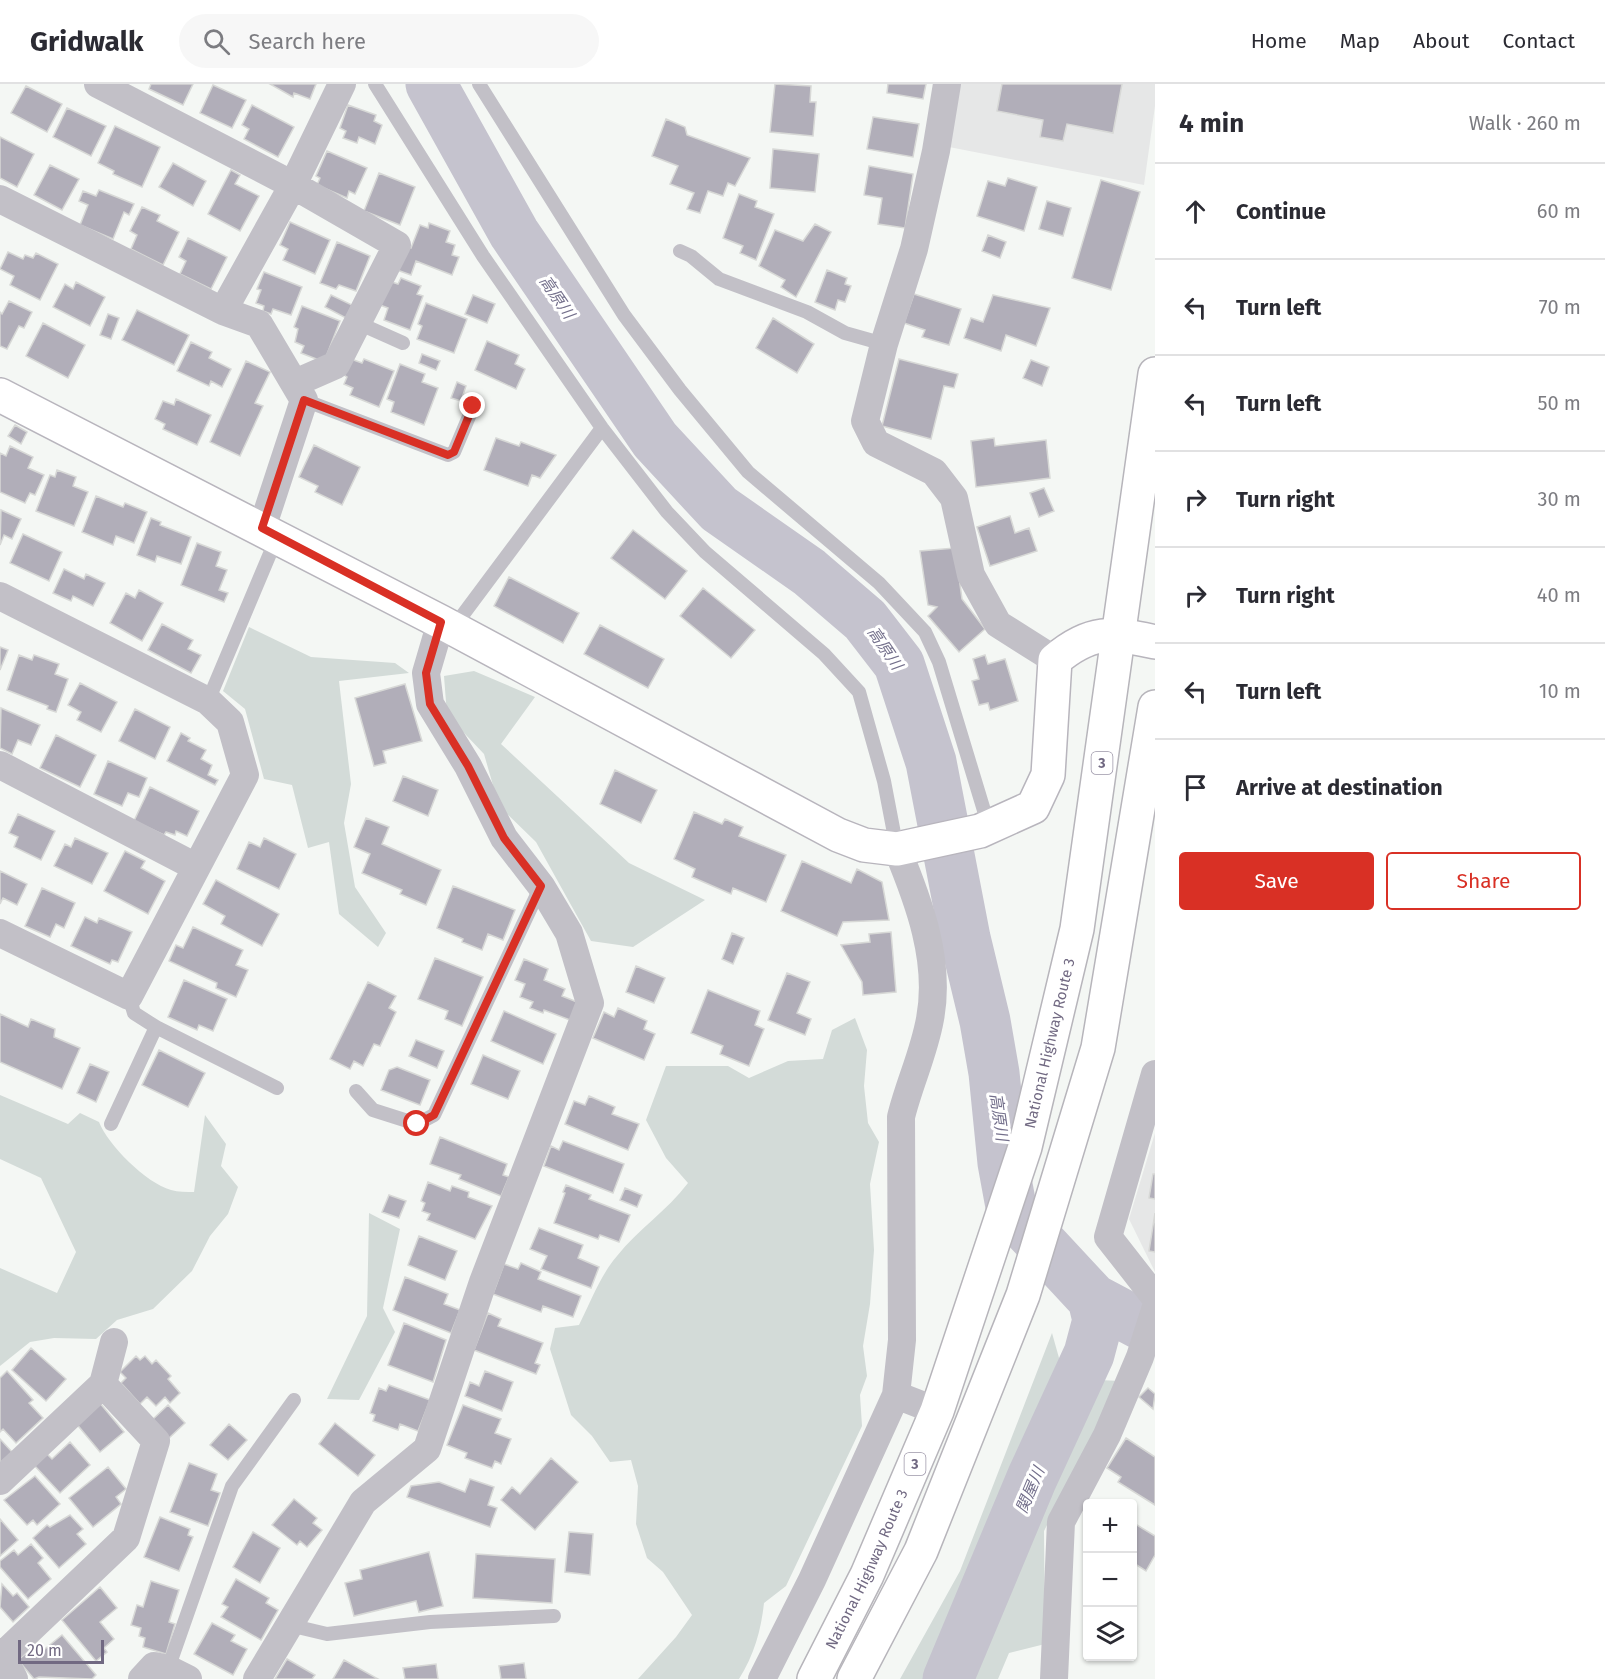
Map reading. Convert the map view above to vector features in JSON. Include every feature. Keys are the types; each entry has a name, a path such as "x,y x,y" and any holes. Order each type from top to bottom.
{"main road":[{"name":"National Highway Route 3","path":"814,1679 867,1575 937,1411 1024,1147 1077,929 1121,634 1155,374"},
{"path":"0,395 447,625 838,835 864,846 905,848 984,829 1033,807 1048,775 1055,660 1075,642 1121,634 1155,642"},
{"path":"854,1679 921,1551 1023,1295 1098,1048 1155,706"}],"street":[{"path":"98,84 293,185 397,245 336,365 299,392"},
{"path":"224,311 293,185 342,84"},
{"path":"947,84 936,151 914,249 884,344 865,421 876,443 934,472 954,498 971,575 998,624 1055,660"},
{"path":"0,199 224,311 259,324 299,392 270,533"},
{"path":"0,596 208,701 230,722 245,775 129,996 0,933"},
{"path":"257,1679 363,1503 427,1449 483,1282 590,1003 569,933 541,886 504,838 468,766 430,704 426,673 447,625"},
{"path":"0,765 196,867"},
{"path":"762,1679 813,1580 896,1395 902,1340 901,1117 909,1083 930,1019 932,988 921,907 905,848"},
{"path":"1155,1074 1108,1237 1155,1297"},
{"path":"1054,1679 1061,1522 1148,1360 1155,1310"},
{"path":"0,1481 103,1384 114,1342"},
{"path":"6,1662 126,1538 156,1441 103,1384"},
{"path":"896,1395 937,1411"}],"lane":[{"path":"375,84 483,256 602,428 667,512 705,552 824,654 859,692 905,848"},
{"path":"479,84 624,315 680,390 748,472 879,583 924,632 939,662 984,829"},
{"path":"680,251 692,256 718,279 807,312 845,333 884,344"},
{"path":"358,322 403,343"},
{"path":"299,392 448,455 454,452 473,406"},
{"path":"447,625 602,428"},
{"path":"208,701 270,533"},
{"path":"356,1091 373,1110 417,1124 434,1115 541,886"},
{"path":"129,996 134,1013 156,1027 277,1088"},
{"path":"111,1124 156,1027"},
{"path":"166,1676 232,1486 294,1400"},
{"path":"289,1625 327,1634 430,1622 554,1616"}],"shaded area":[{"path":"960,84 1155,84 1155,106 1144,185 949,147"},
{"path":"249,627 311,657 395,663 409,673 339,681 351,784 344,823 355,887 386,933 378,947 339,914 329,842 308,848 292,785 264,779 245,709 223,691"},
{"path":"474,671 535,697 501,744 629,863 705,900 633,947 591,941 536,842 499,806 484,754 447,715 444,676"},
{"path":"855,1018 867,1050 864,1086 868,1123 879,1142 870,1184 874,1250 870,1304 863,1346 867,1376 860,1395 862,1426 786,1586 764,1603 756,1642 739,1679 638,1679 676,1637 692,1615 663,1572 647,1558 636,1524 638,1486 631,1460 610,1462 592,1436 571,1415 550,1349 555,1328 579,1325 611,1264 625,1246 688,1183 666,1158 646,1120 666,1066 728,1066 749,1078 788,1061 823,1059 832,1030"},
{"path":"0,1095 68,1124 80,1113 99,1122 119,1152 129,1162 150,1180 180,1192 194,1192 205,1115 226,1144 221,1166 238,1187 228,1214 210,1236 192,1271 153,1309 117,1320 96,1339 54,1338 30,1342 0,1366 0,1268 57,1293 76,1252 41,1178 0,1159"},
{"path":"1155,1133 1155,1272 1129,1219"},
{"path":"369,1213 400,1229 383,1308 395,1332 359,1400 327,1399 367,1316"},
{"path":"1052,1333 1061,1365 933,1679 900,1679 960,1571"},
{"path":"1099,1380 1120,1381 1044,1531 1045,1644 1009,1653 998,1679 975,1679 1045,1500"}],"building":[{"path":"151,84 193,84 183,105 149,89"},
{"path":"270,84 316,84 310,99 294,93 293,97"},
{"path":"775,84 811,86 810,102 816,102 813,136 770,132"},
{"path":"888,84 926,84 923,99 887,93"},
{"path":"1002,84 1122,84 1113,133 1067,124 1063,141 1040,137 1043,120 997,111"},
{"path":"213,85 246,100 232,128 200,113"},
{"path":"26,86 62,104 47,132 11,113"},
{"path":"252,105 294,127 278,157 244,139 249,129 242,125"},
{"path":"348,105 376,115 374,121 382,125 375,144 359,137 357,143 343,138 346,131 340,128"},
{"path":"67,108 106,126 91,156 53,137"},
{"path":"873,117 919,124 913,157 867,149"},
{"path":"666,119 685,127 687,135 750,158 735,186 728,183 723,196 708,191 700,213 687,209 694,193 670,184 678,166 652,156"},
{"path":"115,126 160,147 142,187 113,174 114,171 98,163"},
{"path":"0,137 34,154 17,187 0,178"},
{"path":"773,149 819,154 815,192 770,188"},
{"path":"327,151 367,168 355,194 349,191 347,198 317,185 320,178 316,176"},
{"path":"173,163 206,181 193,206 159,187"},
{"path":"50,165 79,179 62,210 34,195"},
{"path":"869,166 913,174 905,228 878,224 882,198 864,195"},
{"path":"231,170 240,175 235,184 259,196 240,231 208,214"},
{"path":"379,173 415,187 400,225 364,211"},
{"path":"1008,178 1037,187 1024,231 977,216 988,181 1005,186"},
{"path":"1101,180 1140,192 1111,290 1072,278"},
{"path":"99,190 134,204 129,215 124,212 113,239 80,225 88,205 79,201 83,191 96,196"},
{"path":"739,194 757,201 755,207 774,214 756,260 740,253 743,246 723,238"},
{"path":"1047,201 1071,208 1063,236 1039,229"},
{"path":"142,207 160,215 157,221 179,232 163,265 131,249 137,235 130,231"},
{"path":"290,222 330,240 315,274 283,260 288,249 280,245"},
{"path":"429,223 450,231 446,242 455,245 452,255 459,257 452,275 416,261 411,275 397,270 406,246 411,248 420,225 428,228"},
{"path":"815,224 831,232 796,297 781,287 785,280 759,266 775,230 803,241"},
{"path":"988,235 1006,242 1000,258 982,251"},
{"path":"188,238 227,257 211,289 180,274 186,261 179,257"},
{"path":"337,242 370,256 356,291 339,285 336,289 320,283"},
{"path":"8,252 23,259 25,255 33,258 36,253 58,264 40,300 10,285 14,276 0,269"},
{"path":"827,270 847,278 845,284 851,286 845,302 838,300 835,310 815,302"},
{"path":"264,272 302,287 291,315 273,309 271,314 263,311 264,306 256,303 261,290 257,289"},
{"path":"401,278 421,286 417,294 423,296 410,330 384,320 388,308 380,305 389,281 398,284"},
{"path":"76,282 105,297 90,326 53,307 65,284 73,289"},
{"path":"914,294 961,309 949,345 922,337 925,330 904,323"},
{"path":"331,295 352,305 346,318 325,307"},
{"path":"473,295 495,304 487,323 465,314"},
{"path":"993,295 1050,308 1036,346 1006,335 1001,351 964,338 971,318 983,322"},
{"path":"9,301 32,312 24,328 19,326 7,349 0,346 0,312 2,314"},
{"path":"426,303 467,319 454,353 417,339 422,326 418,324"},
{"path":"302,306 340,321 324,362 301,353 304,346 295,342 298,329 294,327"},
{"path":"137,310 189,335 174,365 122,340"},
{"path":"108,314 119,318 111,339 100,335"},
{"path":"773,318 814,344 797,373 756,348"},
{"path":"43,323 85,345 68,378 26,356"},
{"path":"487,341 519,355 515,364 525,369 516,389 475,370"},
{"path":"191,342 212,352 209,358 231,369 222,387 211,381 209,386 177,371"},
{"path":"422,354 440,361 436,370 419,363"},
{"path":"351,359 362,363 364,359 394,371 379,407 350,395 353,388 344,384 347,377 344,375"},
{"path":"899,359 958,374 954,388 944,386 931,439 882,426"},
{"path":"1031,360 1049,367 1042,386 1023,378"},
{"path":"246,361 270,372 255,403 263,406 240,456 210,442"},
{"path":"400,364 425,374 422,382 438,388 424,425 391,412 394,402 387,399"},
{"path":"457,382 466,386 461,401 451,398"},
{"path":"176,399 211,415 197,445 163,429 165,424 155,419 163,401 174,405"},
{"path":"15,425 27,432 21,444 8,436"},
{"path":"496,438 519,446 521,442 556,455 540,478 532,475 528,486 484,470"},
{"path":"994,438 995,446 1046,440 1050,478 976,487 971,441"},
{"path":"314,445 360,467 342,505 315,492 318,486 299,477"},
{"path":"10,446 33,457 28,468 44,475 35,495 30,493 25,503 0,492 0,453 6,456"},
{"path":"57,470 76,477 73,486 88,492 74,526 36,511 50,475 55,477"},
{"path":"1044,488 1054,511 1039,517 1030,493"},
{"path":"96,496 123,507 125,503 147,512 134,543 116,536 113,545 82,532"},
{"path":"1,510 21,519 12,539 4,535 0,545"},
{"path":"1010,516 1015,533 1029,528 1037,551 990,566 977,527"},
{"path":"151,518 161,522 160,525 191,537 181,564 157,556 155,562 137,555"},
{"path":"633,530 687,571 665,599 611,558"},
{"path":"23,534 62,552 49,581 10,563"},
{"path":"197,543 221,552 216,566 227,570 219,590 228,593 224,602 181,585"},
{"path":"955,548 962,599 985,629 959,652 928,616 937,607 928,605 920,551"},
{"path":"64,569 84,579 86,574 105,583 93,606 73,596 71,601 53,593"},
{"path":"509,577 579,613 563,643 494,606"},
{"path":"703,588 755,630 731,658 680,616"},
{"path":"139,590 163,603 142,641 110,623 126,593 135,598"},
{"path":"162,624 193,640 188,649 201,655 191,673 148,650"},
{"path":"600,625 664,659 648,688 584,654"},
{"path":"0,647 8,650 0,670"},
{"path":"19,655 32,660 34,655 59,664 55,674 68,679 56,712 47,709 48,706 7,690"},
{"path":"985,655 988,664 1005,659 1018,701 990,710 988,703 979,705 972,681 979,679 973,659"},
{"path":"80,683 117,702 101,732 77,720 81,712 68,705"},
{"path":"405,684 422,741 383,751 386,763 374,766 355,698"},
{"path":"1,708 40,725 31,745 18,740 12,754 0,748"},
{"path":"135,709 170,727 155,759 119,741"},
{"path":"181,733 190,738 188,741 206,750 201,759 212,765 208,775 218,780 215,785 167,761"},
{"path":"56,735 96,755 80,787 40,768"},
{"path":"108,761 147,778 139,797 128,793 122,806 94,794"},
{"path":"615,770 657,790 641,823 600,804"},
{"path":"403,776 438,790 428,816 393,801"},
{"path":"150,787 199,811 187,836 176,831 175,835 166,832 164,835 134,821"},
{"path":"694,812 722,824 725,819 743,827 739,836 786,855 766,902 733,888 731,894 692,877 695,869 674,859"},
{"path":"18,814 55,831 41,860 14,847 18,837 9,833"},
{"path":"366,818 389,827 382,844 441,870 426,905 400,894 402,890 362,873 370,854 354,847"},
{"path":"75,838 108,853 92,884 54,866 65,844 71,847"},
{"path":"264,838 296,854 279,889 237,869 249,842 260,847"},
{"path":"125,851 145,861 141,868 165,881 148,914 104,891"},
{"path":"802,861 851,883 857,869 882,882 889,920 843,922 837,936 781,911"},
{"path":"0,871 27,884 17,905 3,898 0,904"},
{"path":"216,880 279,914 262,946 221,924 225,916 203,904"},
{"path":"453,886 515,910 503,940 488,934 482,950 437,928"},
{"path":"42,888 75,903 64,928 56,924 50,937 25,926"},
{"path":"85,917 97,923 99,918 132,932 118,962 112,960 110,964 71,946"},
{"path":"193,927 243,950 236,965 248,970 236,997 216,988 217,983 169,961 176,945 183,948"},
{"path":"891,932 896,992 863,995 862,982 841,945 870,942 869,934"},
{"path":"732,933 744,938 733,964 722,959"},
{"path":"435,958 483,977 462,1026 445,1019 448,1011 418,999"},
{"path":"524,959 548,969 544,980 565,989 562,996 577,1002 570,1020 544,1010 543,1013 530,1008 533,1002 520,997 525,984 515,980"},
{"path":"636,966 665,978 654,1003 626,992"},
{"path":"787,973 810,982 797,1013 811,1019 805,1035 768,1020"},
{"path":"184,980 227,999 213,1031 199,1025 197,1030 168,1017"},
{"path":"368,982 396,996 389,1008 396,1012 380,1046 374,1044 363,1066 354,1061 350,1069 330,1059"},
{"path":"708,990 760,1011 755,1025 764,1029 749,1066 720,1054 723,1046 691,1033"},
{"path":"618,1008 647,1021 644,1029 655,1034 644,1060 593,1038 604,1012 614,1017"},
{"path":"504,1011 556,1034 543,1064 491,1041"},
{"path":"0,1014 28,1027 31,1019 55,1029 54,1037 80,1048 62,1089 0,1062"},
{"path":"416,1040 444,1051 437,1068 409,1056"},
{"path":"159,1050 205,1073 188,1107 142,1085"},
{"path":"483,1055 520,1071 508,1099 471,1084"},
{"path":"90,1064 109,1072 96,1102 77,1093"},
{"path":"397,1067 430,1080 420,1105 381,1090 389,1070"},
{"path":"589,1096 615,1107 612,1114 639,1124 628,1150 565,1124 574,1101 585,1105"},
{"path":"440,1137 507,1164 503,1175 509,1177 501,1196 459,1179 461,1175 430,1164"},
{"path":"563,1141 624,1164 613,1193 544,1166 551,1146 559,1150"},
{"path":"1153,1174 1155,1174 1155,1199 1149,1198"},
{"path":"428,1182 450,1191 452,1186 469,1192 468,1197 492,1206 475,1239 427,1220 430,1214 422,1211 425,1203 421,1201"},
{"path":"566,1185 591,1195 589,1199 630,1215 619,1242 600,1235 598,1239 554,1223"},
{"path":"625,1188 642,1195 637,1207 620,1200"},
{"path":"389,1195 406,1201 399,1218 382,1212"},
{"path":"1155,1213 1155,1252 1149,1251"},
{"path":"539,1228 583,1245 578,1258 599,1267 591,1288 541,1269 547,1256 530,1249"},
{"path":"419,1236 457,1251 445,1280 408,1265"},
{"path":"521,1263 541,1272 538,1279 581,1296 573,1317 543,1306 541,1312 493,1294 504,1264 518,1269"},
{"path":"405,1277 448,1294 444,1304 460,1310 451,1333 393,1310"},
{"path":"488,1313 501,1319 498,1326 543,1343 535,1363 540,1365 536,1374 474,1350"},
{"path":"404,1323 446,1340 433,1382 388,1365"},
{"path":"31,1348 66,1379 46,1401 12,1370"},
{"path":"136,1356 140,1360 145,1356 152,1364 156,1360 171,1376 168,1379 180,1393 170,1403 165,1397 156,1406 147,1397 140,1404 121,1383 126,1378 120,1372"},
{"path":"7,1371 33,1400 29,1403 43,1418 16,1443 3,1429 0,1432 0,1378"},
{"path":"485,1371 513,1382 502,1411 465,1396 470,1382 479,1386"},
{"path":"389,1385 430,1400 418,1431 400,1424 398,1430 373,1421 375,1415 370,1413 379,1388 386,1391"},
{"path":"1148,1388 1155,1394 1153,1409 1139,1397"},
{"path":"99,1402 124,1432 100,1452 75,1422"},
{"path":"168,1405 185,1423 168,1439 151,1421"},
{"path":"463,1405 501,1419 495,1433 511,1439 501,1464 495,1461 492,1468 465,1458 467,1453 447,1445"},
{"path":"335,1423 375,1455 358,1476 319,1444"},
{"path":"229,1424 247,1440 228,1460 210,1445"},
{"path":"1126,1438 1155,1457 1155,1505 1118,1482 1121,1477 1107,1468"},
{"path":"0,1439 12,1452 0,1463"},
{"path":"70,1442 90,1465 60,1493 34,1465 47,1454 52,1459"},
{"path":"551,1458 578,1482 535,1530 501,1500 512,1487 520,1494"},
{"path":"189,1463 217,1474 211,1490 220,1493 208,1526 170,1512"},
{"path":"108,1467 126,1489 116,1497 121,1504 93,1527 69,1498"},
{"path":"35,1476 60,1504 37,1525 33,1520 27,1525 4,1500"},
{"path":"470,1479 494,1487 488,1505 497,1508 490,1527 407,1497 411,1486 439,1482 465,1492"},
{"path":"294,1499 317,1518 313,1523 322,1530 307,1547 300,1541 297,1545 272,1525"},
{"path":"70,1515 83,1529 77,1534 86,1544 59,1568 33,1538 47,1525 50,1527"},
{"path":"160,1517 190,1529 188,1535 193,1537 179,1571 144,1557"},
{"path":"0,1519 18,1540 0,1556"},
{"path":"1137,1525 1155,1536 1155,1555 1146,1571 1137,1565"},
{"path":"253,1532 280,1548 260,1583 233,1567"},
{"path":"569,1532 593,1534 590,1575 565,1572"},
{"path":"31,1544 43,1558 38,1563 51,1579 28,1599 0,1567 0,1561 14,1550 18,1555"},
{"path":"429,1552 443,1606 419,1612 416,1601 354,1616 345,1583 362,1579 360,1570"},
{"path":"476,1554 555,1559 552,1603 473,1598"},
{"path":"236,1579 269,1598 266,1603 278,1610 261,1640 221,1617 228,1607 222,1604"},
{"path":"151,1581 179,1590 169,1622 175,1624 166,1654 143,1647 145,1638 139,1636 141,1628 131,1625 137,1605 143,1607"},
{"path":"2,1584 13,1596 17,1593 29,1607 13,1622 0,1607"},
{"path":"100,1587 117,1608 100,1622 114,1639 104,1648 107,1652 96,1661 62,1620"},
{"path":"212,1623 235,1635 231,1641 247,1649 233,1675 194,1654"},
{"path":"62,1635 96,1675 92,1679 39,1677 34,1679 18,1660 29,1651 35,1657"},
{"path":"287,1659 315,1675 312,1679 275,1679"},
{"path":"344,1660 378,1679 333,1679"},
{"path":"524,1663 526,1679 501,1679 499,1666"},
{"path":"436,1664 438,1679 405,1679 403,1668"}],"waterway":[{"name":"高原川","path":"431,84 514,233 655,440 719,509 809,572 865,620 899,664 931,762 965,938 985,1021 994,1073 1003,1163 1012,1212 1093,1299 1155,1330"},
{"name":"関屋川","path":"948,1679 1032,1478 1089,1354 1098,1320 1093,1299"}],"route":[{"path":"417,1124 434,1115 541,886 504,838 468,766 446,734 430,704 426,673 441,622 262,528 304,400 448,455 454,452 473,406"}]}
